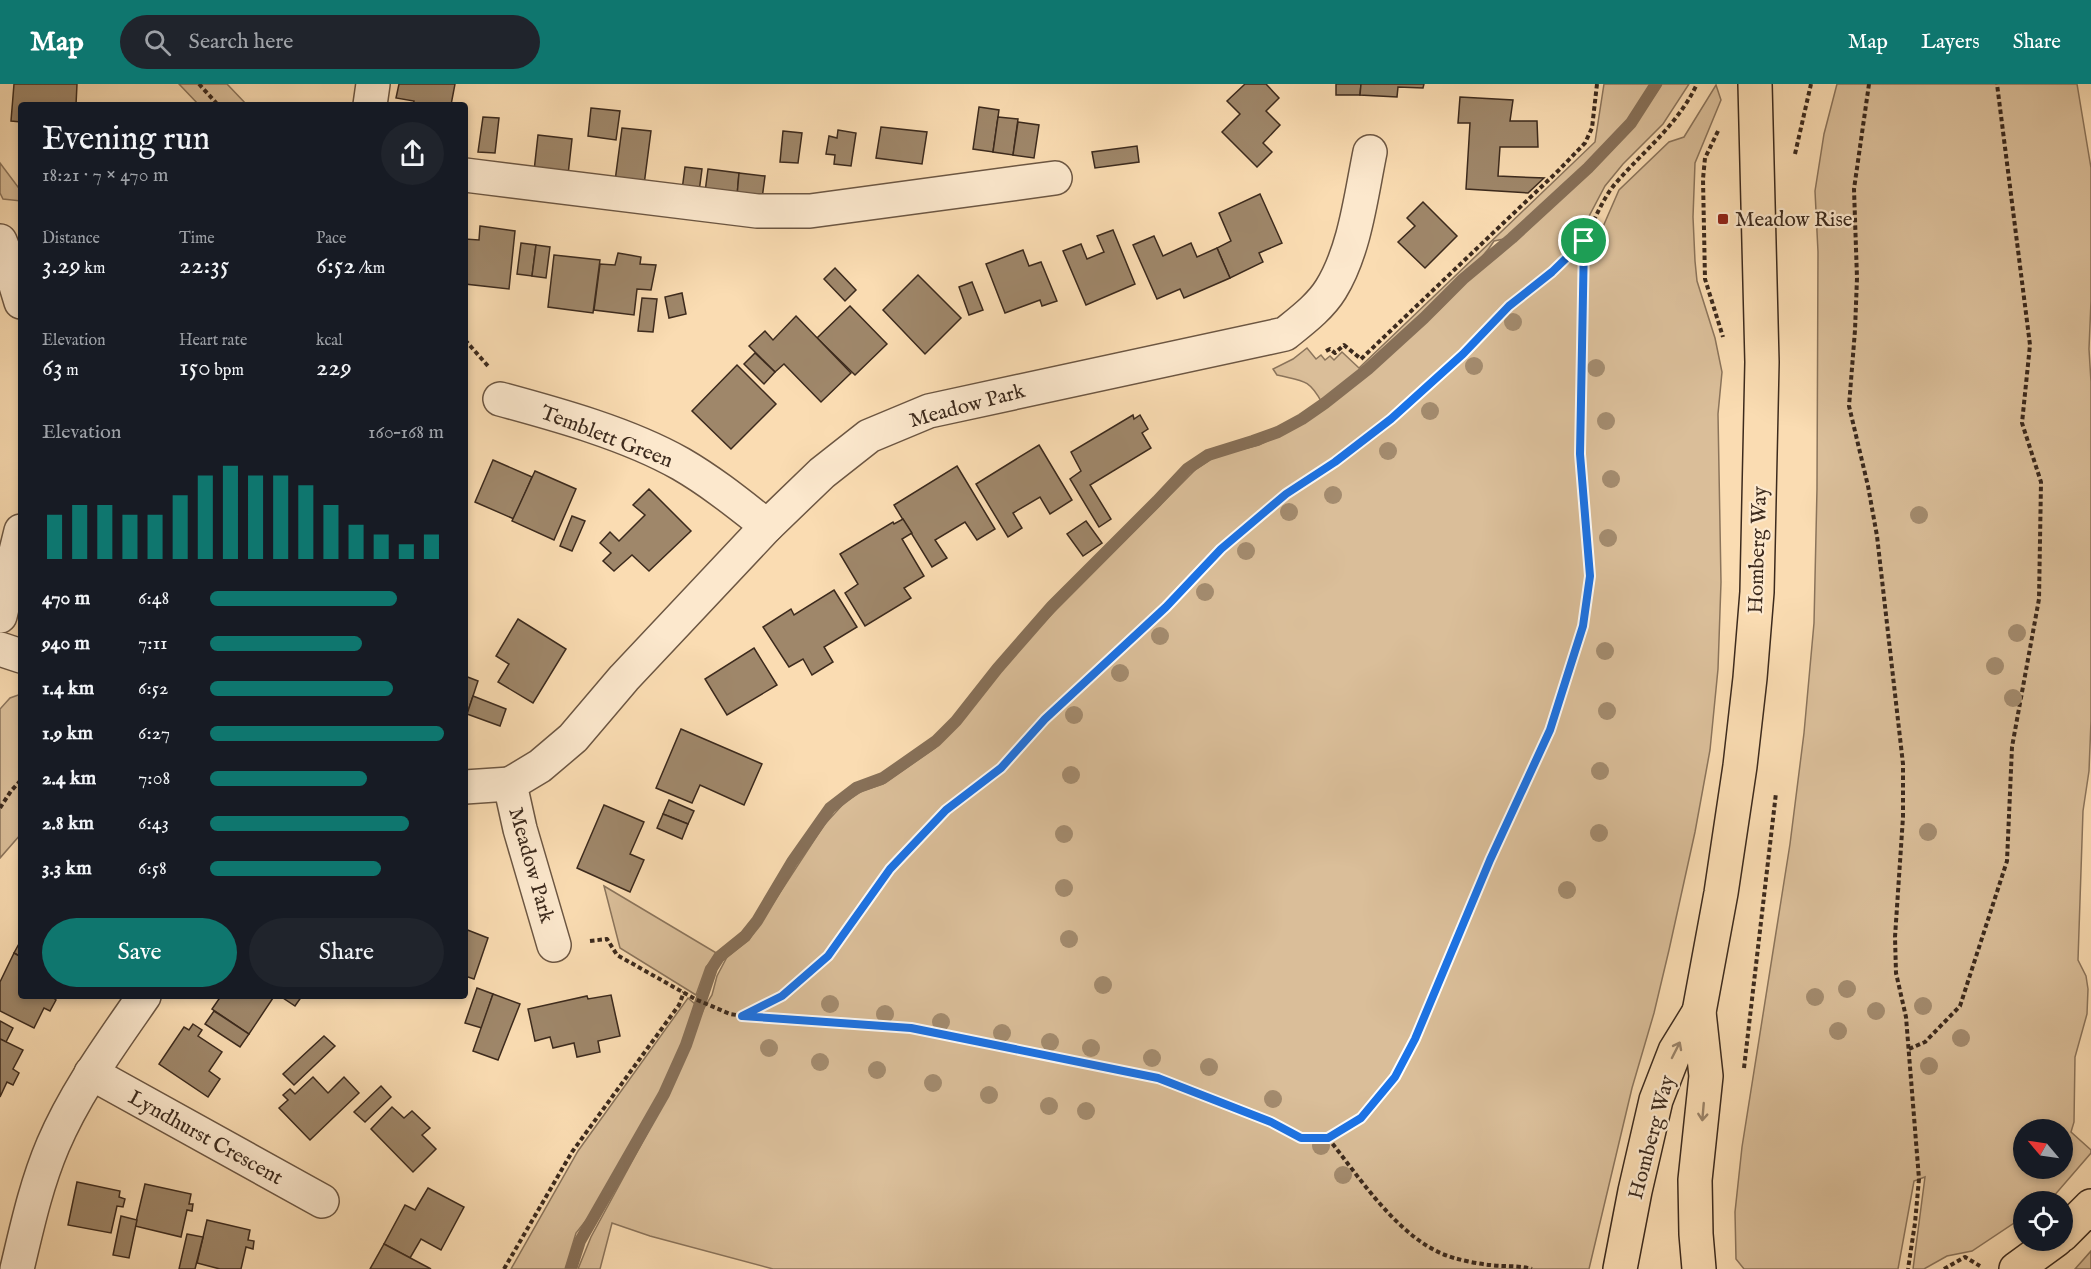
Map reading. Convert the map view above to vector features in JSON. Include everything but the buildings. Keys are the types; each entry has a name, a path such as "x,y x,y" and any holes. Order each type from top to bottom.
{"main road":[{"name":"Homberg Way","path":"1699,1269 1695,1180 1706,1076 1699,1012 1721,893 1740,766 1750,678 1756,592 1762,362 1755,84"},
{"name":"Homberg Way","path":"1620,1269 1656,1100 1675,1051 1699,1012"},
{"path":"2073,1224 2091,1206"},
{"path":"2016,1269 2041,1251"}],"street":[{"path":"370,102 373,84"},
{"name":"Meadow Park","path":"468,787 510,784 540,766 573,738 624,678 767,526 822,473 869,436 928,411 1285,334 1311,312 1331,289 1343,262 1357,219 1370,152"},
{"path":"468,175 757,211 810,210 1056,178"},
{"path":"0,241 18,292"},
{"name":"Temblett Green","path":"500,399 549,412 622,437 680,463 717,486 767,526"},
{"path":"0,616 18,543"},
{"path":"0,649 18,655"},
{"name":"Meadow Park","path":"510,784 520,829 554,945"},
{"path":"17,1269 31,1210 53,1145 91,1073 142,999"},
{"name":"Lyndhurst Crescent","path":"91,1073 322,1201"}],"path":[{"path":"199,84 215,102"},
{"path":"1285,334 1317,346 1324,352 1330,349 1335,353 1344,345 1361,359 1585,143 1592,128 1598,84"},
{"path":"742,1016 782,996 828,956 890,869 946,810 1001,768 1045,719 1166,607 1221,549 1286,494 1335,462 1391,419 1463,354 1509,306 1552,272 1584,241 1614,185 1669,128 1691,97 1697,84"},
{"path":"1808,97 1811,84"},
{"path":"1869,84 1854,189 1856,319 1849,406 1868,486 1876,536 1903,764 1903,818 1895,937 1896,973 1906,1017 1919,1179 1908,1269"},
{"path":"1909,1049 1925,1041 1960,1006 2007,861 2012,747 2039,599 2041,482 2022,423 2030,345 1997,84"},
{"path":"1705,158 1703,179 1705,279 1725,345"},
{"path":"554,945 607,939 617,955 695,999 730,1014 911,1028 1158,1078 1271,1122 1301,1138 1328,1138 1361,1118 1395,1077 1415,1039 1490,860 1550,730 1583,626 1590,576 1580,454 1584,241"},
{"path":"0,808 18,783"},
{"path":"504,1269 572,1152 679,1005 684,992"},
{"path":"1328,1138 1400,1226 1425,1246 1453,1258 1491,1266 1518,1265 1532,1269"},
{"path":"1944,1269 1965,1257 1986,1269"}],"shaded area":[{"path":"179,84 227,84 244,102 196,102"},
{"path":"1604,84 1653,84 1626,124 1615,136 1509,238 1494,241 1480,258 1373,360 1322,403 1309,385 1277,375 1273,369 1293,359 1307,348 1316,359 1321,355 1325,360 1330,356 1334,360 1342,352 1359,368 1595,142"},
{"path":"1662,84 1689,84 1663,124 1623,164 1605,186 1587,220 1565,243 1584,241 1595,245 1619,190 1669,142 1684,137 1716,85 1721,100 1695,163 1693,217 1697,281 1715,338 1722,372 1718,414 1721,582 1718,669 1710,750 1695,832 1654,1013 1632,1088 1589,1269 773,1269 650,1236 612,1223 600,1269 578,1269 591,1237 668,1095 727,957 749,940 824,825 845,802 862,791 883,784 935,748 960,722 981,694 1043,623 1196,469 1216,456 1259,445 1290,430 1316,414 1372,369 1597,165 1635,123"},
{"path":"1837,84 2077,84 2091,168 2089,349 2091,382 2091,721 2089,771 2083,811 2078,960 2086,976 2087,1014 2075,1057 2073,1125 2073,1119 2013,1119 2013,1179 2069,1179 2058,1191 2013,1191 2013,1224 1972,1251 1947,1256 1924,1269 1913,1269 1925,1177 1914,1181 1898,1269 1744,1269 1736,1259 1735,1212 1742,1147 1790,844 1804,733 1814,623 1818,252 1815,191 1824,134"},
{"path":"0,163 18,187 18,201 3,199 0,193"},
{"path":"18,695 18,837 0,858 0,709 10,698"},
{"path":"604,886 718,954 706,967 696,995 620,948"},
{"path":"688,998 695,1004 679,1053 663,1088 591,1214 576,1233 565,1269 511,1269 578,1151"},
{"path":"2073,1134 2091,1150 2091,1153 2073,1174"},
{"path":"2091,1251 2091,1269 2075,1269"}],"waterway":[{"path":"571,1269 580,1241 664,1094 686,1045 712,968 719,957 745,936 757,921 792,862 830,808 856,788 883,778 936,741 956,721 997,669 1052,606 1187,469 1208,455 1278,432 1302,419 1368,369 1463,279 1512,238 1588,168 1631,123 1656,84"}],"place":[{"name":"Meadow Rise","path":"1723,219"}],"route":[{"path":"1584,241 1580,454 1590,576 1583,626 1550,730 1490,860 1415,1039 1395,1077 1361,1118 1328,1138 1301,1138 1271,1122 1158,1078 911,1028 742,1016 782,996 828,956 890,869 946,810 1001,768 1045,719 1166,607 1221,549 1286,494 1335,462 1391,419 1463,354 1509,306 1552,272 1584,241"}]}
